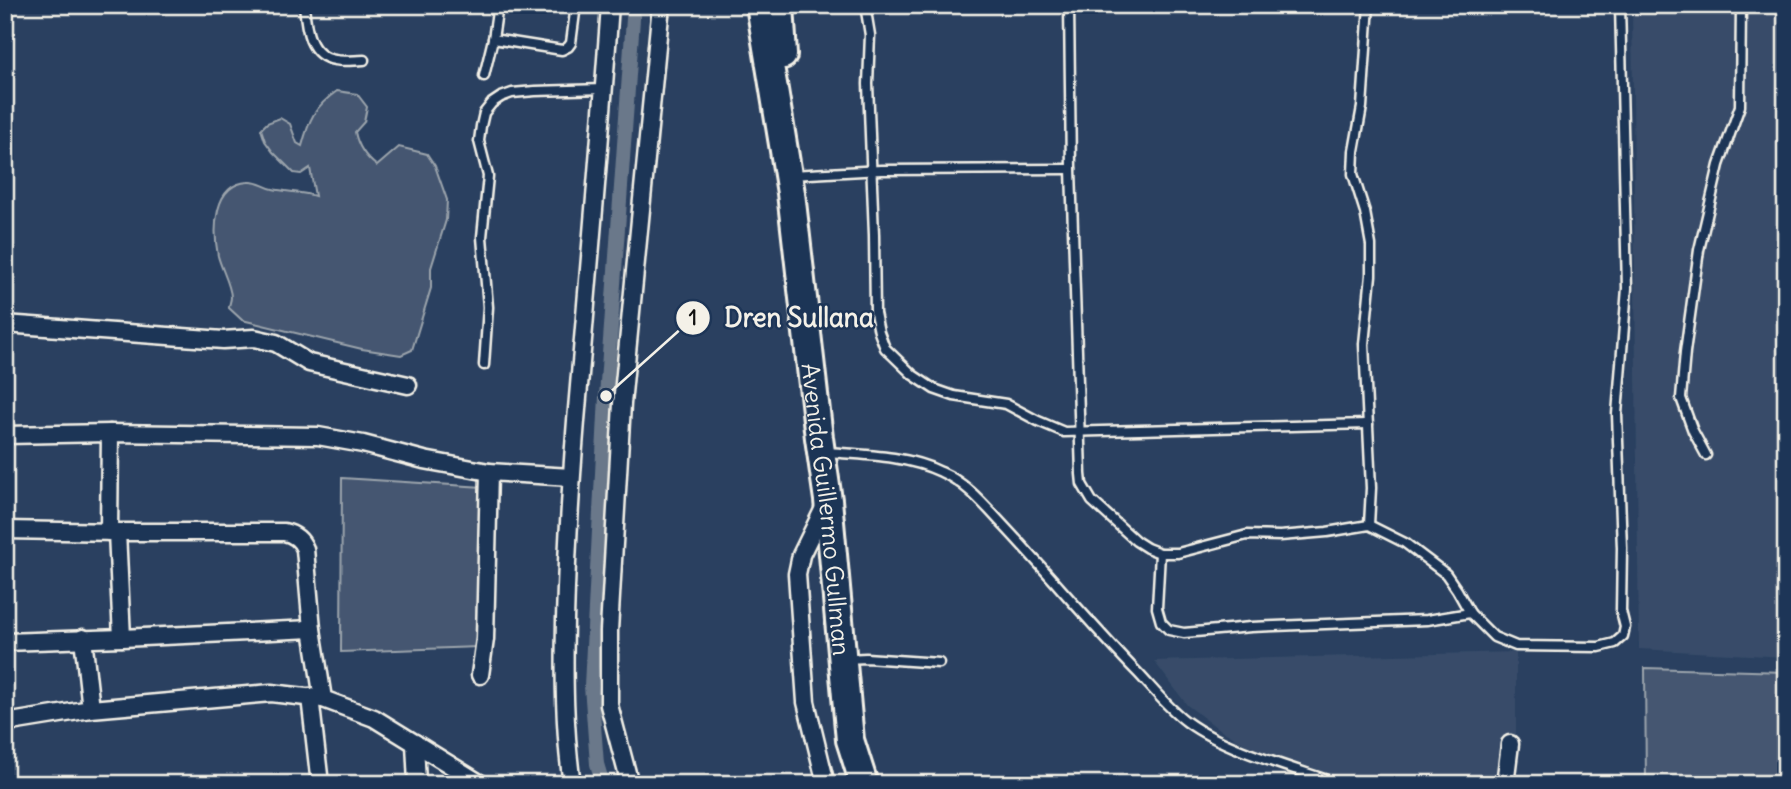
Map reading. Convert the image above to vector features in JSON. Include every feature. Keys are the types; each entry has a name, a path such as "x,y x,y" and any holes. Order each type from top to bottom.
{"main road":[{"name":"Avenida Guillermo Gullman","path":"760,5 791,184"},
{"name":"Avenida Guillermo Gullman","path":"780,5 791,184 828,500 850,740 864,784"}],"street":[{"path":"572,784 564,681 571,477 610,5"},
{"path":"630,784 610,705 609,631 621,404 661,5"},
{"path":"5,324 223,340 254,338 276,343 309,363 408,385"},
{"path":"5,435 110,433 318,436 489,472 571,477"},
{"path":"110,433 113,532 122,638"},
{"path":"480,675 485,639 489,472"},
{"path":"826,784 806,702 797,574 801,555 828,500"},
{"path":"5,530 284,531 300,540 305,549 312,629 320,784"},
{"path":"5,642 312,629"},
{"path":"83,638 91,709"},
{"path":"5,723 91,709 271,693 317,698 374,718 481,784"},
{"path":"415,743 417,784"},
{"path":"1505,784 1510,744"}],"lane":[{"path":"304,5 309,39 315,48 327,58 336,61 364,60"},
{"path":"484,76 498,5"},
{"path":"493,39 562,50 568,47 571,43 575,7 556,5"},
{"path":"865,5 870,35 868,84 875,313 885,348 914,375 933,389 954,396 1006,404 1064,432 1368,424"},
{"path":"1069,5 1071,169 1082,484 1093,501 1128,534 1160,554 1178,553 1247,535 1280,536 1369,525 1405,543 1446,574 1469,613 1494,637 1516,646 1599,647 1615,643 1623,636 1625,627 1620,593 1622,548 1617,414 1627,288 1620,5"},
{"path":"1369,5 1362,107 1353,174 1365,212 1371,245 1371,275 1364,344 1371,488 1369,525"},
{"path":"1706,455 1693,431 1681,398 1699,250 1719,165 1740,106 1741,5"},
{"path":"484,365 488,307 482,237 488,176 479,141 484,113 492,103 512,93 604,89"},
{"path":"791,184 870,170 1071,169"},
{"path":"822,451 915,462 943,472 974,494 1111,646 1169,707 1188,723 1220,741 1339,784"},
{"path":"1160,554 1157,608 1161,622 1169,630 1184,633 1251,627 1427,620 1469,613"},
{"path":"843,659 939,663"}],"shaded area":[{"path":"1632,5 1786,5 1786,657 1639,649"},
{"path":"337,91 357,94 367,107 364,122 355,132 360,147 369,159 377,166 399,147 427,154 435,166 447,200 446,220 431,268 431,288 412,350 401,355 362,349 242,320 229,308 231,293 216,245 216,222 222,199 236,185 248,182 315,196 310,168 301,174 294,173 273,152 261,129 267,123 280,118 290,124 297,143 302,146 314,115"},
{"path":"342,478 483,487 478,647 341,652"},
{"path":"1516,652 1516,732 1511,784 1331,784 1251,748 1216,727 1187,705 1154,661"},
{"path":"1645,668 1786,672 1786,784 1646,784"}],"waterway":[{"path":"603,784 597,764 591,686 606,396 634,5"}],"place":[{"name":"Dren Sullana","path":"606,396"}]}
